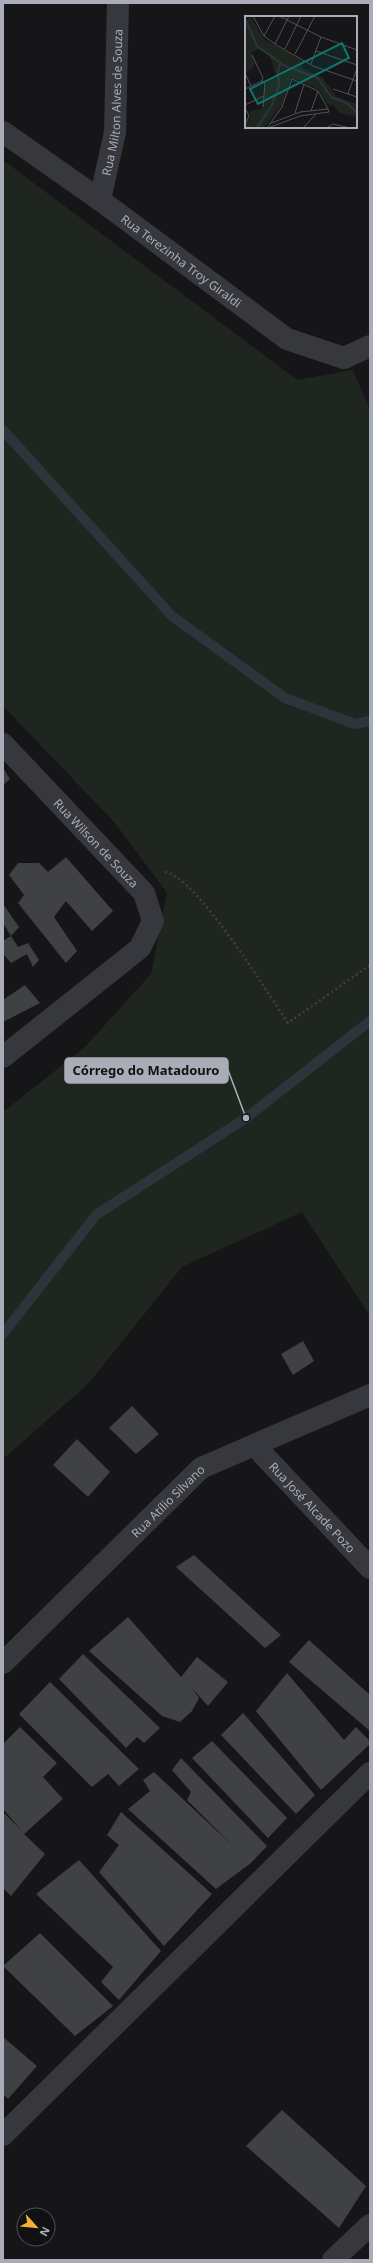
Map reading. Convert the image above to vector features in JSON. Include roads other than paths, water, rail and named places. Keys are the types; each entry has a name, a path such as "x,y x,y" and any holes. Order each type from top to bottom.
{"street":[{"name":"Rua Milton Alves de Souza","path":"100,200 115,132 118,3"},
{"name":"Rua Terezinha Troy Giraldi","path":"3,132 100,200 287,339 344,358 370,346"},
{"name":"Rua Wilson de Souza","path":"3,744 144,893 153,921 140,948 3,1057"},
{"name":"Rua Atílio Silvano","path":"3,1663 201,1468 255,1446 370,1395"},
{"name":"Rua José Alcade Pozo","path":"255,1446 370,1568"},
{"path":"3,2135 370,1773"},
{"path":"333,2260 370,2225"}],"waterway":[{"path":"3,430 172,616 285,698 355,724 370,721"},
{"path":"3,1334 96,1215 246,1118 370,1021"}],"place":[{"name":"Córrego do Matadouro","path":"246,1118"}]}
